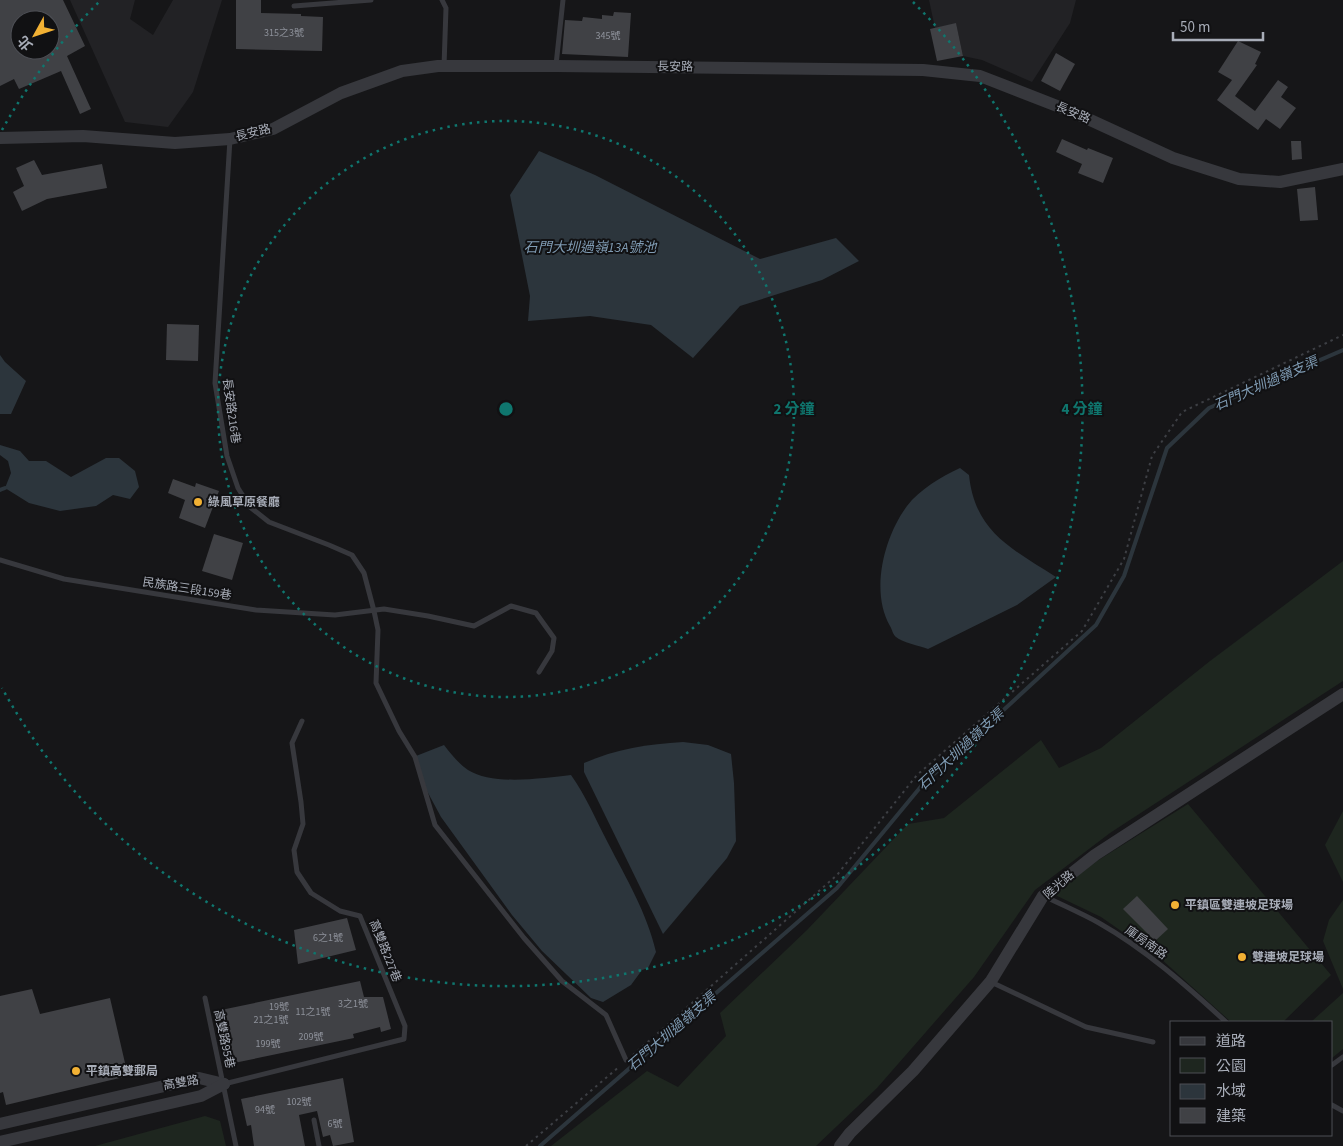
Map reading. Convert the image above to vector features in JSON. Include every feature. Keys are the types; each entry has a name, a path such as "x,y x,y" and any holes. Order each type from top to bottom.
{"street":[{"name":"長安路","path":"0,138 83,136 175,144 230,139 273,129 341,94 402,71 444,66 923,70 980,76 1076,114 1173,158 1239,179 1280,182 1343,169"},
{"name":"陸光路","path":"840,1146 914,1071 991,981 1044,896 1095,855 1343,694"},
{"name":"高雙路","path":"0,1124 199,1078 224,1084"},
{"name":"高雙路","path":"0,1142 201,1096 224,1084"}],"lane":[{"path":"294,6 371,0"},
{"path":"442,0 446,8 444,66"},
{"path":"556,66 563,0"},
{"name":"長安路216巷","path":"230,139 215,383 227,456 238,488 250,507 270,522 352,556 364,573 378,630 376,683 414,757 435,825 524,938 562,981 606,1015 626,1060"},
{"name":"民族路三段159巷","path":"0,560 64,579 256,610 335,615 384,609 474,626 511,606 536,613 554,638 552,651 539,672"},
{"name":"高雙路227巷","path":"224,1084 404,1039 405,1026 360,916 340,911 311,893 297,872 294,850 303,824 292,743 302,722"},
{"name":"庫房南路","path":"1044,896 1100,924 1155,961 1225,1021"},
{"path":"991,981 1086,1027 1153,1042"},
{"name":"高雙路95巷","path":"205,998 236,1146"},
{"path":"1333,1064 1343,1056"},
{"path":"314,1120 319,1146"}],"path":[{"path":"526,1146 837,875 917,775 1082,630 1124,558 1152,456 1182,412 1343,335"}],"shaded area":[{"path":"70,0 135,0 130,19 153,35 173,0 222,0 193,92 168,127 125,122"},
{"path":"929,0 1076,0 1070,23 1032,82 982,60 963,56 956,24 935,28"}],"green space":[{"path":"1343,561 1343,681 1110,833 1035,890 974,977 877,1088 816,1146 551,1146 647,1071 678,1087 726,1036 720,1013 807,930 908,824 944,818 1041,740 1059,768 1101,748 1210,661"},
{"name":"平鎮區雙連坡足球場","path":"1188,804 1331,975 1284,1021 1230,1021 1160,958 1101,917 1053,894 1097,861"},
{"path":"1343,811 1343,882 1325,845"},
{"path":"1343,900 1343,989 1323,941 1329,920"},
{"path":"1343,993 1343,1049 1333,1057 1333,1021 1312,1021"},
{"path":"205,1116 220,1121 226,1146 95,1146"}],"water":[{"name":"石門大圳過嶺13A號池","path":"539,151 595,175 760,259 836,238 859,261 822,280 740,306 693,358 651,325 590,316 528,321 530,296 510,195"},
{"path":"0,355 26,381 11,414 0,414"},
{"path":"0,445 20,451 29,461 46,461 71,477 106,458 119,458 135,471 139,487 130,499 113,495 96,506 60,511 29,503 5,488 11,473 8,461 0,455"},
{"path":"960,468 969,475 979,511 988,525 1011,548 1056,577 1017,605 928,649 902,641 894,635 884,612 881,597 882,564 892,533 907,506 931,484"},
{"path":"683,742 708,745 731,754 736,841 727,858 663,934 584,772 584,763 632,748"},
{"path":"444,745 468,770 478,775 518,780 571,775 586,800 642,910 656,952 648,968 642,970 631,985 603,1002 591,998 542,951 512,915 441,817 427,791 416,756"}],"building":[{"path":"0,0 63,0 85,46 67,56 91,109 80,114 61,71 19,89 14,79 0,86"},
{"path":"236,0 261,0 261,13 301,14 301,16 323,17 322,51 236,49"},
{"path":"614,12 631,13 628,57 562,54 565,20 582,21 583,17 602,19 602,15 613,16"},
{"path":"956,23 963,56 937,61 930,29"},
{"path":"1238,41 1261,52 1255,64 1257,65 1235,96 1255,111 1278,80 1288,87 1281,97 1296,108 1280,129 1266,119 1258,130 1217,100 1232,80 1218,72"},
{"path":"1056,53 1075,64 1060,91 1041,81"},
{"path":"1062,139 1087,150 1088,148 1113,158 1103,183 1078,173 1082,164 1056,152"},
{"path":"1291,141 1301,141 1302,159 1292,160"},
{"path":"34,160 42,175 102,164 107,188 47,199 22,211 13,192 24,186 16,168"},
{"path":"1315,187 1318,220 1300,221 1297,189"},
{"path":"167,324 199,325 198,361 166,360"},
{"path":"173,479 195,487 196,483 219,491 205,528 179,518 185,500 168,493"},
{"path":"214,534 243,543 232,580 202,571"},
{"path":"1137,896 1168,929 1155,941 1123,909"},
{"path":"347,918 356,950 298,964 294,930"},
{"path":"360,981 364,997 383,997 391,1029 381,1032 380,1027 353,1034 354,1038 234,1063 221,1010"},
{"path":"32,989 40,1014 110,998 128,1076 6,1105 3,1092 0,1093 0,996"},
{"path":"343,1078 354,1142 333,1146 330,1135 323,1137 317,1111 299,1115 305,1146 254,1146 251,1125 247,1126 241,1099"}],"waterway":[{"name":"石門大圳過嶺支渠","path":"540,1146 837,888 923,784 1096,625 1124,576 1167,448 1209,408 1343,350"},
{"path":"0,490 5,488"}],"place":[{"name":"綠風草原餐廳","path":"198,502"},
{"name":"平鎮區雙連坡足球場","path":"1175,905"},
{"name":"雙連坡足球場","path":"1242,957"},
{"name":"平鎮高雙郵局","path":"76,1071"}]}
